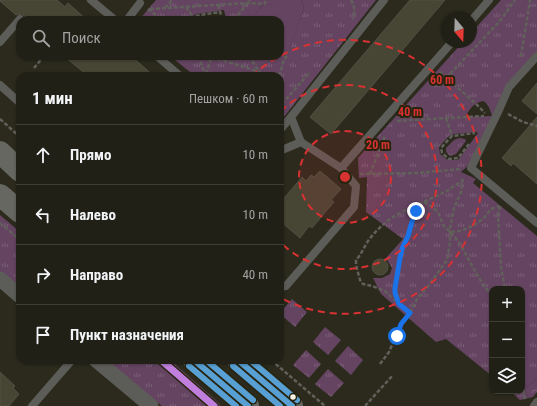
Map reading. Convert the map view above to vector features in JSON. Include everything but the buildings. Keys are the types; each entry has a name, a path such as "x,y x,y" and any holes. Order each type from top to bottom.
{"main road":[{"path":"0,152 16,167"},
{"path":"0,195 16,209"},
{"path":"199,364 248,406"},
{"path":"243,364 292,406"}],"street":[{"path":"0,280 16,293"},
{"path":"101,364 151,406"}],"lane":[{"path":"92,0 110,16"},
{"path":"284,125 384,0"},
{"path":"477,14 489,0"},
{"path":"130,16 140,3"},
{"path":"0,42 16,24"},
{"path":"341,168 447,48"},
{"path":"537,56 509,87 471,168 537,223"},
{"path":"162,60 175,72"},
{"path":"0,86 16,100"},
{"path":"284,287 354,207 356,186 341,168 301,142 291,117"},
{"path":"284,149 301,142"},
{"path":"32,406 69,364"},
{"path":"534,406 537,402"}],"path":[{"path":"165,8 172,0"},
{"path":"237,16 250,0"},
{"path":"148,9 248,3 264,4 267,0"},
{"path":"446,78 500,21 515,0"},
{"path":"515,80 530,0"},
{"path":"140,3 157,16"},
{"path":"218,5 221,16"},
{"path":"186,7 191,16"},
{"path":"197,16 220,12"},
{"path":"280,72 284,60 288,54"},
{"path":"34,68 41,60"},
{"path":"200,60 204,72"},
{"path":"207,72 211,60"},
{"path":"222,60 260,72"},
{"path":"252,60 260,72"},
{"path":"432,65 475,103 487,116"},
{"path":"394,121 498,113 537,126"},
{"path":"446,118 452,136"},
{"path":"0,119 16,133"},
{"path":"370,174 387,131"},
{"path":"476,133 458,158 449,159 442,153 441,148 452,136 458,135 476,133"},
{"path":"380,364 389,352 401,324 410,313 417,299 429,286 447,260 454,208 461,192 462,181 465,173 469,168 471,168"},
{"path":"358,174 417,173 471,168"},
{"path":"410,313 385,291 364,284 360,280 356,260 380,228 395,215 445,192 462,181"},
{"path":"424,202 434,208 439,214 443,225 460,244 483,285 489,292"},
{"path":"399,304 395,293 400,258 419,204"},
{"path":"450,232 460,231 474,226 484,218 491,209 500,205 498,215 501,267 504,286"},
{"path":"0,223 16,237"},
{"path":"167,364 205,396"},
{"path":"276,364 325,406"},
{"path":"365,406 393,375"},
{"path":"524,394 525,402"}],"green space":[{"path":"156,0 267,0 253,16 226,16 224,10 192,16 142,16"},
{"path":"267,0 301,0 304,8 288,54 284,56 284,16 253,16"},
{"path":"301,0 376,0 284,117 284,72 190,72 175,60 252,60 256,67 272,60 284,60 284,55 288,53 304,8"},
{"path":"501,0 537,0 537,52 508,86 470,164 461,172 476,179 473,183 537,236 537,378 525,389 525,286 489,286 489,374 446,339 436,342 381,294 373,278 382,278 390,274 392,268 386,258 403,239 366,212 367,177 359,178 358,158 458,48 477,48 477,26","holes":["483,101 488,105 492,116 465,117 474,105","478,133 458,160 448,160 440,154 439,147 449,136 454,134"]},
{"path":"252,60 273,60 256,67"},
{"path":"459,138 465,139 466,141 456,154 450,156 446,152 446,148 454,140"},
{"path":"0,215 16,229 16,291 0,278"},
{"path":"292,299 307,312 295,327 284,317 284,308"},
{"path":"325,327 341,340 328,355 313,342"},
{"path":"348,346 363,360 351,375 335,361"},
{"path":"306,350 321,364 309,378 293,365"},
{"path":"109,364 175,364 219,403 220,406 162,406"},
{"path":"328,369 344,383 331,397 315,384"},
{"path":"537,378 537,392 533,397 529,398 525,389"},
{"path":"525,392 529,398 520,400 513,394 525,394"}],"transit line":[{"path":"166,364 214,406"},
{"path":"199,364 248,406"},
{"path":"211,364 253,400"},
{"path":"243,364 292,406"},
{"path":"255,364 297,400"},
{"path":"189,366 236,406"},
{"path":"233,366 280,406"}],"route":[{"path":"397,336 401,324 410,313 399,304 395,293 395,288 402,249 416,211"}]}
